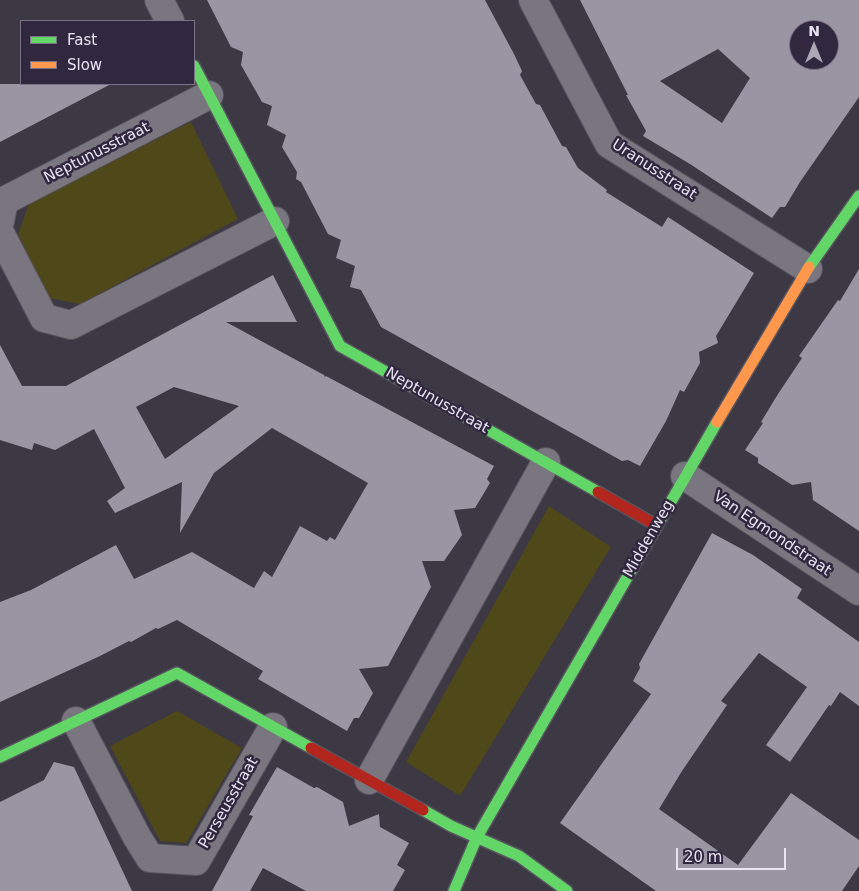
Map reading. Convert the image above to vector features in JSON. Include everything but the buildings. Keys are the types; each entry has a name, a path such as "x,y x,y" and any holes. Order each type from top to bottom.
{"street":[{"path":"159,0 169,20"},
{"name":"Uranusstraat","path":"533,0 609,144 808,269"},
{"name":"Neptunusstraat","path":"195,68 340,346 656,525"},
{"name":"Neptunusstraat","path":"0,221 4,201 209,95"},
{"name":"Middenweg","path":"454,891 476,837 656,525 808,269 859,196"},
{"path":"0,233 44,318 71,325 274,221"},
{"path":"369,780 546,462"},
{"name":"Van Egmondstraat","path":"685,476 859,592"},
{"path":"0,756 177,673 451,826 519,856 567,891"},
{"name":"Perseusstraat","path":"76,721 150,858 196,860 273,727"}],"shaded area":[{"path":"191,122 238,219 80,304 49,298 18,234 29,204"},
{"path":"549,506 611,547 460,796 406,762"},
{"path":"177,711 242,748 186,843 160,841 110,746"}],"traffic: fast":[{"path":"195,68 340,346 598,492"},
{"path":"809,267 859,196"},
{"path":"454,891 477,837 717,422"},
{"path":"0,757 177,673 311,748"},
{"path":"423,810 451,826 519,856 567,891"}],"traffic: slow":[{"path":"717,422 809,267"}],"traffic: jam":[{"path":"598,492 656,525"},
{"path":"311,748 423,810"}]}
